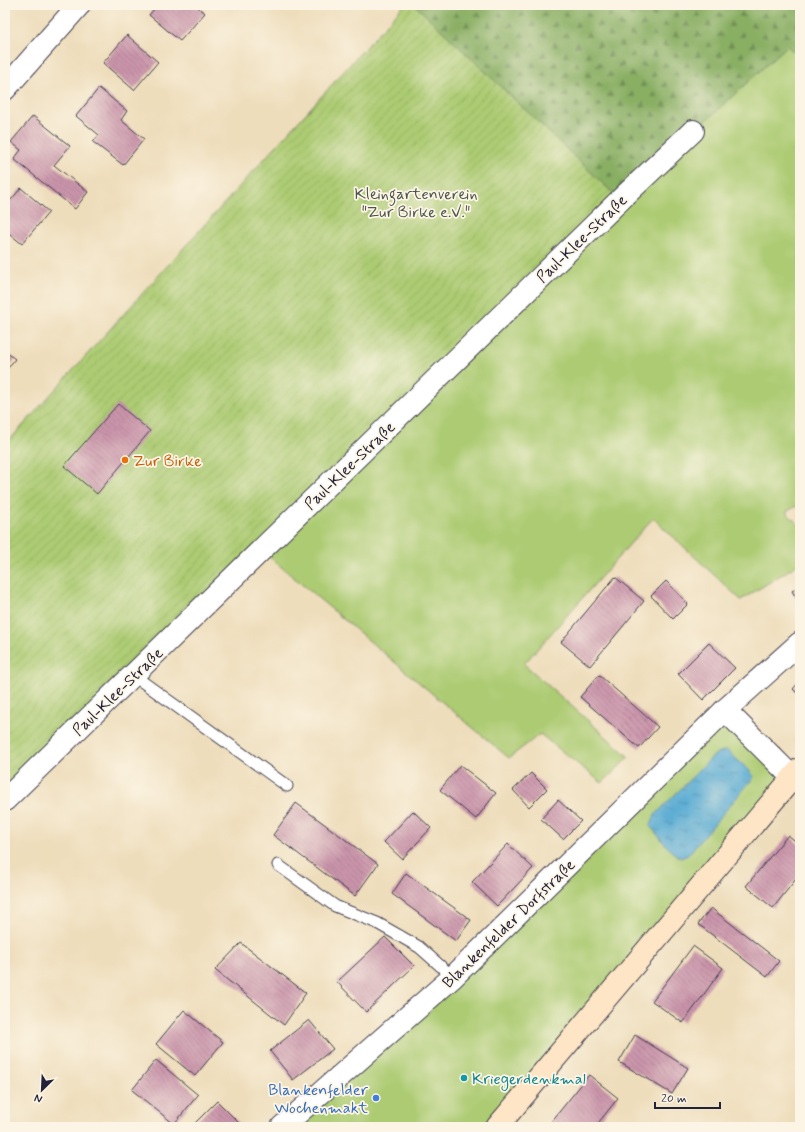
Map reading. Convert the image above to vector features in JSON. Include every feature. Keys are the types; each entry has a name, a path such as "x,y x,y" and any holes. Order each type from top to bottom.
{"main road":[{"path":"497,1127 796,773"}],"street":[{"path":"5,89 79,5"},
{"name":"Paul-Klee-Straße","path":"5,800 620,200 694,131"},
{"name":"Blankenfelder Dorfstraße","path":"282,1127 453,977 725,710 800,643"},
{"path":"725,710 796,773"}],"lane":[{"path":"132,675 287,786"},
{"path":"278,865 335,906 377,923 419,947 453,977"}],"green space":[{"name":"Kleingartenverein \"Zur Birke e.V.\"","path":"404,5 415,5 620,200 5,800 5,445"},
{"path":"415,5 800,5 800,57 787,46 620,200"},
{"path":"787,45 800,57 800,504 786,512 800,526 800,563 741,600 653,518 524,664 629,757 602,783 540,734 509,758 261,550 693,131"},
{"path":"725,710 792,777 497,1127 297,1127"}],"water":[{"path":"726,750 748,769 754,777 688,855 681,858 671,851 650,826 655,815 709,760 717,753"}],"building":[{"path":"158,5 195,5 205,13 180,41 149,15"},
{"path":"127,35 158,62 134,90 103,63"},
{"path":"99,88 127,111 121,120 144,139 123,165 93,142 99,135 76,116"},
{"path":"33,116 70,146 54,165 88,192 75,209 14,159 21,150 11,142"},
{"path":"21,188 49,212 22,244 5,230 5,207"},
{"path":"5,351 15,359 5,372"},
{"path":"118,404 150,431 97,494 64,466"},
{"path":"615,577 644,601 590,666 561,642"},
{"path":"666,581 688,604 673,619 651,596"},
{"path":"800,586 800,604 792,591"},
{"path":"709,643 735,668 703,700 678,674"},
{"path":"599,675 658,727 639,748 580,697"},
{"path":"800,681 800,696 793,689"},
{"path":"460,765 496,793 476,819 440,790"},
{"path":"531,773 547,789 529,807 513,790"},
{"path":"558,800 581,821 563,839 541,819"},
{"path":"296,803 378,864 355,896 273,835"},
{"path":"413,811 431,828 402,859 384,842"},
{"path":"788,835 800,845 800,874 773,908 746,886"},
{"path":"508,844 533,868 497,906 472,882"},
{"path":"406,873 471,920 456,941 392,894"},
{"path":"711,908 779,961 767,977 698,924"},
{"path":"385,937 414,966 366,1012 337,982"},
{"path":"241,943 306,993 284,1025 215,970"},
{"path":"693,946 723,968 683,1023 652,1001"},
{"path":"184,1010 223,1042 195,1076 156,1044"},
{"path":"309,1020 333,1049 293,1080 270,1051"},
{"path":"635,1035 688,1068 672,1094 619,1062"},
{"path":"156,1060 198,1095 174,1124 132,1090"},
{"path":"589,1075 618,1098 595,1127 547,1127"},
{"path":"217,1101 243,1127 191,1127"}],"place":[{"name":"Zur Birke","path":"125,460"},
{"name":"Kriegerdenkmal","path":"464,1078"},
{"name":"Blankenfelder Wochenmakt","path":"376,1098"}]}
